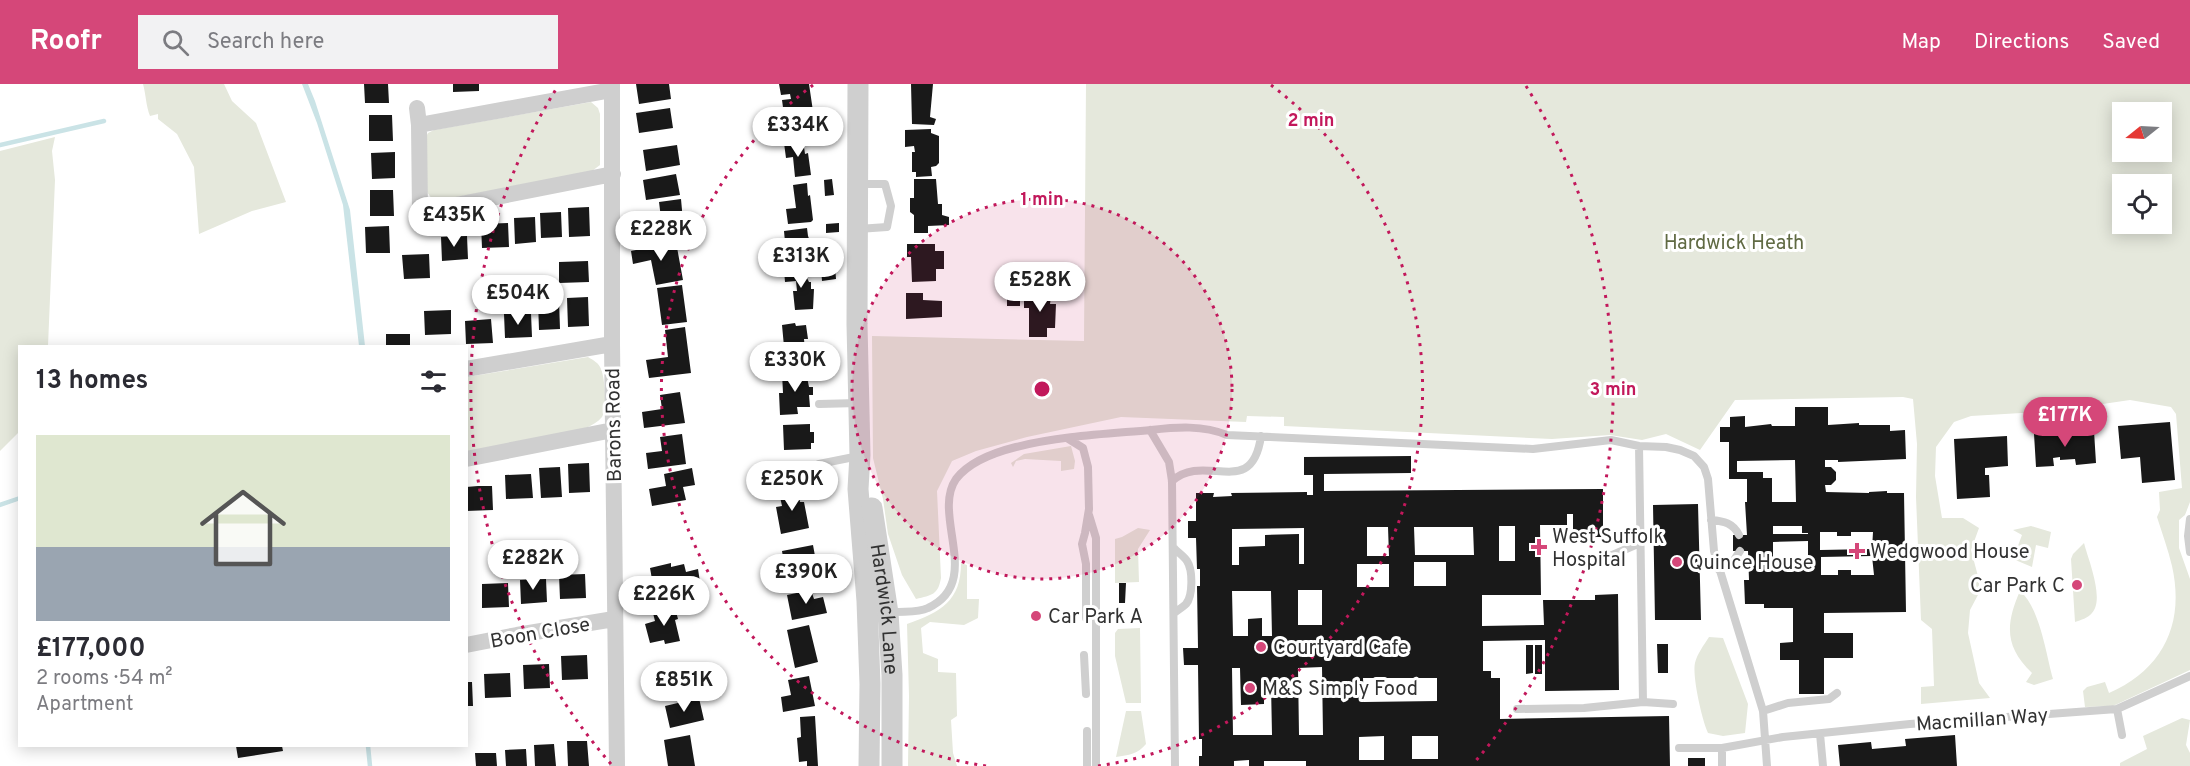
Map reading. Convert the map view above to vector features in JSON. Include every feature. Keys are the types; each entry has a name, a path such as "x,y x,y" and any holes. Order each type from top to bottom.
{"street":[{"name":"Hardwick Lane","path":"858,84 860,455 858,489 867,601 870,684 869,761"},
{"path":"419,125 612,87"},
{"name":"Barons Road","path":"612,87 614,619 617,766"},
{"path":"417,108 420,220 613,174"},
{"path":"468,369 612,344"},
{"path":"468,459 613,430"},
{"name":"Hardwick Lane","path":"860,455 869,488 889,616 892,675 892,766"},
{"name":"Boon Close","path":"468,645 517,634 614,619"}],"lane":[{"path":"858,184 885,184 891,206 887,227 858,229"},
{"path":"819,404 858,403"},
{"path":"889,616 926,609 940,601 950,590 955,576 951,495 955,481 963,472 978,462 1016,447 1109,432 1169,427 1213,429 1227,435 1520,449 1552,448 1611,440 1639,446 1666,447 1694,456 1704,467 1708,479 1712,536 1719,570 1763,711 1767,766"},
{"path":"1150,430 1169,462 1172,481 1176,766"},
{"path":"1172,481 1181,473 1239,471 1251,466 1258,453 1261,436"},
{"path":"1067,438 1083,448 1088,467 1089,516 1082,544 1086,564 1086,618"},
{"path":"1639,446 1643,702"},
{"path":"819,464 860,455"},
{"path":"1089,516 1096,538 1096,766"},
{"path":"2190,519 2188,536 2190,552"},
{"path":"1711,520 1730,524 1736,528 1739,535"},
{"path":"1594,563 1640,543"},
{"path":"1173,547 1190,567 1190,597 1186,604 1174,613"},
{"path":"1719,570 1734,560 1740,551"},
{"path":"878,647 879,692"},
{"path":"1084,654 1086,694"},
{"name":"Macmillan Way","path":"1679,747 1722,748 1766,739 1911,724 2117,709 2190,676"},
{"path":"1763,711 1788,703 1829,699 1837,693"},
{"path":"1517,709 1584,708 1643,702 1674,704"},
{"path":"2117,709 2122,735"},
{"path":"869,761 880,715"},
{"path":"1087,731 1087,766"},
{"path":"1820,734 1823,766"},
{"path":"1722,748 1722,766"}],"green space":[{"path":"143,84 224,84 232,101 256,123 286,202 252,211 199,234 194,167 177,134 158,119 158,114 150,116"},
{"name":"Hardwick Heath","path":"1086,84 2190,84 2190,502 2185,515 2179,520 2179,548 2190,579 2190,670 2113,706 2085,707 2083,691 2087,687 2105,682 2109,693 2128,683 2143,671 2156,658 2166,642 2172,625 2175,587 2172,566 2157,517 2160,510 2159,492 2182,488 2176,414 2171,407 2130,400 2055,411 1971,416 1954,422 1936,447 1935,476 1942,518 1963,518 1979,528 1971,550 1979,580 1979,593 1970,610 1968,633 1979,683 1990,698 1921,704 1921,687 1934,686 1932,629 1921,620 1916,497 1917,444 1913,399 1903,397 1735,400 1700,450 1666,434 1642,440 1610,435 1552,439 1284,426 1284,417 1247,416 1246,422 1121,417 1027,437 976,451 952,461 937,491 940,584 933,593 916,599 902,575 888,534 883,499 873,458 872,336 1084,341"},
{"path":"591,102 598,108 600,114 600,165 592,171 581,175 440,200 432,199 427,192 425,139 428,133 434,130"},
{"path":"55,137 52,151 55,180 48,345 18,345 18,433 0,451 0,151"},
{"path":"588,357 599,365 604,379 604,413 599,420 586,428 468,453 468,377"},
{"path":"1071,446 1075,461 1074,469 1061,471 1061,461 1025,459 1016,461 1013,467 1011,463 1024,454"},
{"path":"2031,526 2051,532 2048,548 2036,545 2032,567 2013,559 2022,535 2013,530"},
{"path":"1138,528 1150,530 1138,549 1139,582 1115,583 1115,539"},
{"path":"2084,543 2096,589 2096,607 2086,618 2075,622 2071,559"},
{"path":"961,563 967,565 967,599 979,599 978,618 964,625 930,622 921,628 923,653 938,659 938,672 956,673 957,716 951,720 953,753 957,766 908,766 907,624 930,615 947,603 957,587"},
{"path":"2020,591 2033,608 2053,679 2034,685 2026,682 2032,673 2017,654 2010,635 2012,614"},
{"path":"1140,628 1141,703 1126,703 1115,656 1115,633 1118,629"},
{"path":"1709,637 1723,638 1748,704 1745,733 1723,736 1708,733 1698,698 1694,669 1697,656"},
{"path":"1126,711 1141,711 1146,744 1136,752 1116,757"},
{"path":"2182,718 2190,720 2186,745 2190,753 2190,766 2120,766 2120,763 2147,749 2143,736"}],"water":[{"path":"302,84 308,84 315,101 350,210 365,345 359,345 343,205"}],"building":[{"path":"364,84 388,84 389,103 365,103"},
{"path":"453,84 479,84 479,91 453,92"},
{"path":"636,84 669,84 671,99 639,104"},
{"path":"779,84 809,84 814,118 785,122 782,100 791,99 790,94 781,95"},
{"path":"911,84 933,84 930,117 936,119 934,125 912,124"},
{"path":"670,108 673,128 639,133 636,113"},
{"path":"777,110 779,123 765,125 763,112"},
{"path":"369,115 392,115 393,141 369,141"},
{"path":"795,123 797,138 786,139 784,125"},
{"path":"931,129 931,133 939,136 939,163 931,167 932,176 916,177 916,172 912,172 914,146 905,147 905,130"},
{"path":"803,140 805,154 808,153 811,175 795,177 793,157 786,158 784,143"},
{"path":"677,145 680,165 646,171 643,150"},
{"path":"395,152 395,178 372,179 371,153"},
{"path":"676,174 680,195 646,200 643,180"},
{"path":"832,179 834,195 825,196 824,180"},
{"path":"914,179 936,179 938,204 942,204 942,215 949,217 949,225 928,226 928,233 914,233 914,215 910,212 910,198 914,198"},
{"path":"807,183 813,220 788,224 786,209 796,208 793,185"},
{"path":"370,190 393,190 394,216 370,216"},
{"path":"681,199 684,232 643,237 641,220 661,218 659,202"},
{"path":"589,207 590,236 569,237 568,208"},
{"path":"561,212 562,237 541,238 540,213"},
{"path":"535,217 536,242 515,244 514,218"},
{"path":"508,223 509,247 482,248 481,224"},
{"path":"839,223 839,232 826,233 826,224"},
{"path":"389,226 390,253 366,253 365,227"},
{"path":"807,228 810,241 813,240 814,264 788,267 787,256 797,255 796,241 785,242 784,231"},
{"path":"467,236 468,259 442,261 441,237"},
{"path":"676,242 683,280 656,285 651,260 633,264 631,251"},
{"path":"907,244 935,244 935,251 944,251 944,269 936,269 936,281 912,282 911,257 907,257"},
{"path":"429,254 430,278 404,279 402,255"},
{"path":"588,261 589,282 559,283 559,262"},
{"path":"835,266 836,279 822,281 821,268"},
{"path":"806,268 811,289 814,289 813,309 795,310 793,291 797,291 796,281 785,282 784,270"},
{"path":"682,285 687,322 662,325 657,288"},
{"path":"1007,291 1020,291 1020,306 1007,306"},
{"path":"1027,291 1048,291 1048,296 1051,296 1050,304 1056,304 1055,328 1047,328 1047,337 1029,337 1029,308 1024,308 1024,297 1027,297"},
{"path":"906,293 923,293 923,300 942,301 942,317 906,319"},
{"path":"588,297 589,326 568,327 567,298"},
{"path":"559,300 560,329 539,330 538,301"},
{"path":"451,310 451,334 425,335 424,311"},
{"path":"531,313 532,337 505,338 504,314"},
{"path":"491,319 493,343 466,344 465,321"},
{"path":"795,323 796,326 806,325 808,339 804,339 805,352 808,352 810,365 786,368 782,325"},
{"path":"685,327 691,373 649,378 646,360 668,357 665,330"},
{"path":"386,334 410,334 410,345 386,345"},
{"path":"806,372 809,387 813,387 813,395 809,395 810,407 797,407 798,414 780,415 779,393 783,393 782,373"},
{"path":"680,392 685,423 644,428 642,412 662,409 660,395"},
{"name":"Wedgwood House","path":"1795,407 1828,407 1828,425 1859,423 1859,425 1890,425 1890,431 1905,430 1906,459 1838,462 1838,460 1825,460 1825,467 1831,467 1836,472 1836,480 1831,485 1825,485 1826,492 1904,493 1906,612 1824,613 1824,633 1853,633 1853,658 1824,658 1824,694 1799,694 1799,660 1780,660 1780,643 1793,642 1793,608 1764,608 1764,604 1745,604 1744,580 1749,580 1748,551 1733,551 1733,535 1747,535 1745,502 1747,502 1747,479 1729,479 1729,442 1720,442 1720,427 1730,427 1730,417 1745,416 1745,427 1771,424 1772,426 1795,426","holes":["1795,460 1796,502 1772,502 1772,478 1763,478 1763,472 1737,472 1737,461","1773,526 1802,526 1802,533 1808,533 1773,534","1820,532 1837,532 1837,536 1851,536 1851,532 1873,532 1872,549 1820,550","1808,541 1808,557 1773,557 1773,542","1872,556 1874,575 1851,575 1851,570 1838,570 1838,575 1821,575 1821,557"]},
{"path":"2170,422 2175,480 2142,483 2140,457 2121,459 2118,426"},
{"path":"810,424 810,432 814,432 814,443 811,443 811,449 784,450 783,425"},
{"path":"2094,431 2096,463 2076,465 2075,459 2060,460 2060,457 2053,458 2054,466 2036,467 2034,434"},
{"path":"682,434 686,464 648,469 646,453 662,451 660,437"},
{"path":"2007,436 2008,466 1985,468 1985,475 1989,475 1990,497 1957,499 1954,439"},
{"path":"1411,456 1411,473 1324,474 1324,491 1603,489 1603,537 1573,537 1573,514 1567,514 1567,525 1540,525 1541,595 1482,595 1482,626 1544,625 1543,600 1595,600 1595,595 1618,594 1619,690 1545,691 1545,640 1483,641 1483,671 1491,671 1491,678 1500,678 1500,719 1669,716 1670,766 1306,766 1306,761 1264,761 1264,766 1249,766 1249,760 1234,761 1234,766 1199,766 1199,756 1202,756 1202,739 1199,739 1198,665 1184,665 1183,648 1198,648 1197,586 1200,586 1200,569 1197,569 1196,538 1188,538 1188,521 1196,521 1196,493 1214,493 1213,497 1232,496 1231,493 1307,492 1307,495 1313,495 1313,475 1304,475 1304,457","holes":["1499,526 1515,526 1515,561 1499,561","1367,527 1388,527 1389,556 1367,556","1414,527 1473,527 1474,555 1415,555","1304,528 1304,564 1299,564 1299,534 1265,535 1265,546 1239,547 1239,565 1232,565 1232,529","1414,562 1446,562 1446,586 1414,586","1357,564 1389,564 1389,587 1357,587","1298,590 1322,590 1322,625 1298,625","1232,591 1271,591 1272,636 1262,636 1262,618 1248,619 1248,636 1233,636","1322,667 1323,735 1299,735 1298,668","1232,668 1240,668 1241,705 1264,704 1264,685 1271,685 1272,735 1233,735","1363,678 1437,678 1437,701 1364,702","1384,736 1384,760 1359,760 1359,737","1412,736 1438,736 1438,759 1412,759"]},
{"path":"589,463 590,492 569,493 568,464"},
{"path":"560,467 562,497 541,498 539,468"},
{"path":"692,468 695,485 683,487 686,500 652,506 649,489 666,486 664,474"},
{"path":"531,474 533,498 506,499 505,475"},
{"path":"492,486 493,510 468,511 468,487"},
{"path":"797,488 800,502 804,502 809,528 781,534 776,507 782,506 779,492"},
{"name":"Quince House","path":"1698,504 1701,620 1655,620 1653,505"},
{"path":"813,545 815,556 826,554 829,568 818,571 819,574 799,578 796,560 784,563 782,551"},
{"path":"671,563 671,567 684,564 686,572 698,569 700,582 688,584 692,602 665,607 660,584 653,585 650,568"},
{"path":"585,574 586,598 560,599 559,575"},
{"path":"546,579 547,602 521,604 520,580"},
{"path":"508,583 509,607 482,608 482,584"},
{"path":"1119,583 1126,583 1125,603 1119,603"},
{"path":"811,590 814,599 823,597 827,613 792,620 787,595"},
{"path":"675,608 680,641 665,644 664,640 650,643 645,624 655,621 653,613"},
{"path":"809,625 818,662 795,668 787,630"},
{"path":"1657,644 1668,644 1668,673 1658,673"},
{"path":"1526,645 1533,645 1533,673 1526,674"},
{"path":"1535,645 1542,645 1542,674 1535,674"},
{"path":"587,655 588,679 562,680 561,656"},
{"path":"549,664 550,688 524,689 523,665"},
{"path":"713,666 717,684 672,694 668,676"},
{"path":"510,673 511,697 485,698 484,674"},
{"path":"809,676 815,706 783,712 781,697 791,695 788,680"},
{"path":"468,682 472,682 473,706 468,706"},
{"path":"699,698 704,720 670,728 665,706"},
{"path":"815,716 818,766 807,766 807,761 799,762 797,738 801,737 800,717"},
{"path":"690,735 695,766 668,766 664,740"},
{"path":"1955,735 1957,766 1840,766 1838,745 1871,742 1872,749 1906,746 1905,739"},
{"path":"567,741 587,741 589,766 568,766"},
{"path":"554,744 556,766 535,766 534,745"},
{"path":"236,747 282,747 283,751 238,758"},
{"path":"526,749 527,766 506,766 505,750"},
{"path":"475,753 496,753 497,766 476,766"},
{"path":"1688,758 1705,758 1705,766 1688,766"}],"waterway":[{"path":"0,145 104,121"},
{"path":"0,505 18,499"},
{"path":"368,747 370,766"}],"place":[{"name":"West Suffolk Hospital","path":"1539,547"},
{"name":"Wedgwood House","path":"1857,551"},
{"name":"Quince House","path":"1677,562"},
{"name":"Car Park C","path":"2077,585"},
{"name":"Car Park A","path":"1036,616"},
{"name":"Courtyard Cafe","path":"1261,647"},
{"name":"M&S Simply Food","path":"1250,688"}]}
